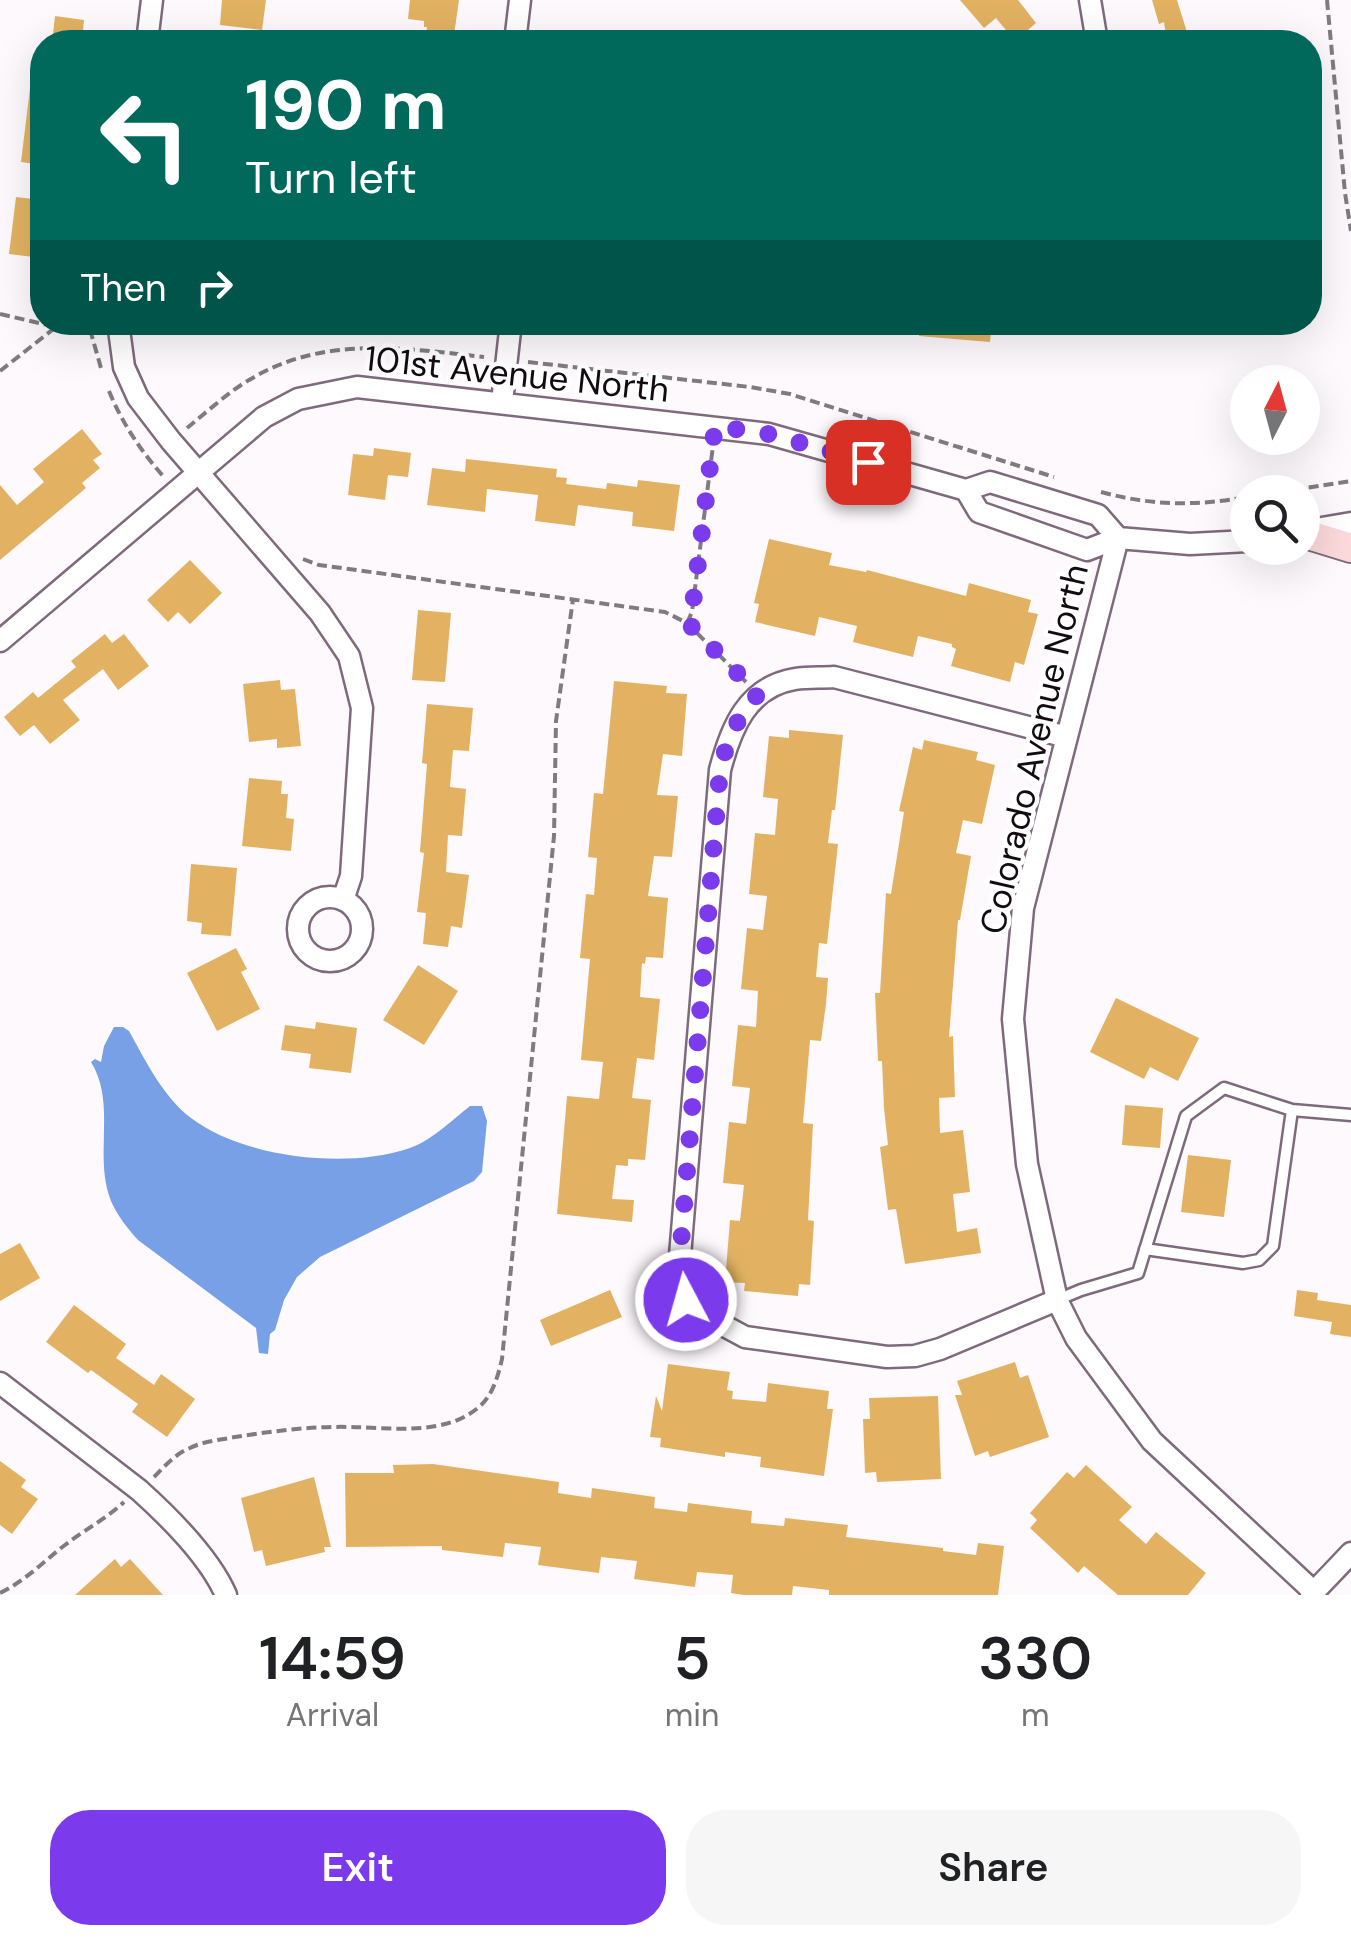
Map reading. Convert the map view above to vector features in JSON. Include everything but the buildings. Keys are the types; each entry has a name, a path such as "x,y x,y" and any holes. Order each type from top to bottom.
{"main road":[{"path":"1320,538 1351,548"}],"street":[{"path":"148,30 152,0"},
{"path":"516,30 520,0"},
{"path":"1090,0 1095,30"},
{"path":"120,335 124,367 138,398 320,613 349,656 362,708 351,876 343,900"},
{"path":"502,402 509,335"},
{"name":"101st Avenue North","path":"0,640 264,417 298,399 357,387 769,434 966,490 990,482 1098,514 1118,538"},
{"name":"101st Avenue North","path":"966,490 978,512 1088,550 1118,538 1190,544 1230,542"},
{"path":"1320,529 1351,523"},
{"name":"Colorado Avenue North","path":"1118,538 1023,908 1013,1019 1028,1164 1058,1300 1076,1338 1152,1441 1314,1594"},
{"path":"1058,1300 940,1348 915,1356 887,1358 745,1336 719,1324 686,1300 679,1268 720,770 728,737 742,712 770,686 796,679 834,677 1067,737"},
{"path":"0,1383 157,1506 198,1553 226,1595"},
{"path":"1314,1594 1351,1552"}],"lane":[{"path":"1058,1300 1138,1273 1186,1116 1224,1088 1292,1110 1351,1115"},
{"path":"1145,1250 1242,1263 1259,1260 1273,1246 1292,1110"}],"path":[{"path":"1327,0 1351,231"},
{"path":"0,314 30,321"},
{"path":"0,372 46,335"},
{"path":"92,335 102,371"},
{"path":"189,426 244,382 273,366 314,353 396,347 490,358"},
{"path":"532,363 790,394 1054,477"},
{"path":"106,382 127,428 165,478"},
{"path":"687,622 692,612 715,426"},
{"path":"1320,486 1351,481"},
{"path":"1090,489 1170,505 1230,500"},
{"path":"294,550 318,565 665,612 687,622 758,694"},
{"path":"150,1482 176,1456 200,1444 313,1427 442,1425 470,1414 490,1392 502,1359 554,836 556,721 572,599"},
{"path":"0,1593 24,1580 126,1500"}],"water":[{"path":"114,1027 129,1031 156,1078 181,1110 213,1132 238,1143 325,1159 382,1155 416,1146 470,1106 482,1106 487,1121 482,1172 474,1181 320,1257 297,1277 270,1334 268,1354 259,1353 256,1328 138,1240 111,1201 104,1166 103,1095 91,1062 101,1062"}],"route":[{"path":"686,1300 679,1268 720,770 728,737 758,694 687,622 692,612 715,426 769,434 868,462"}]}
